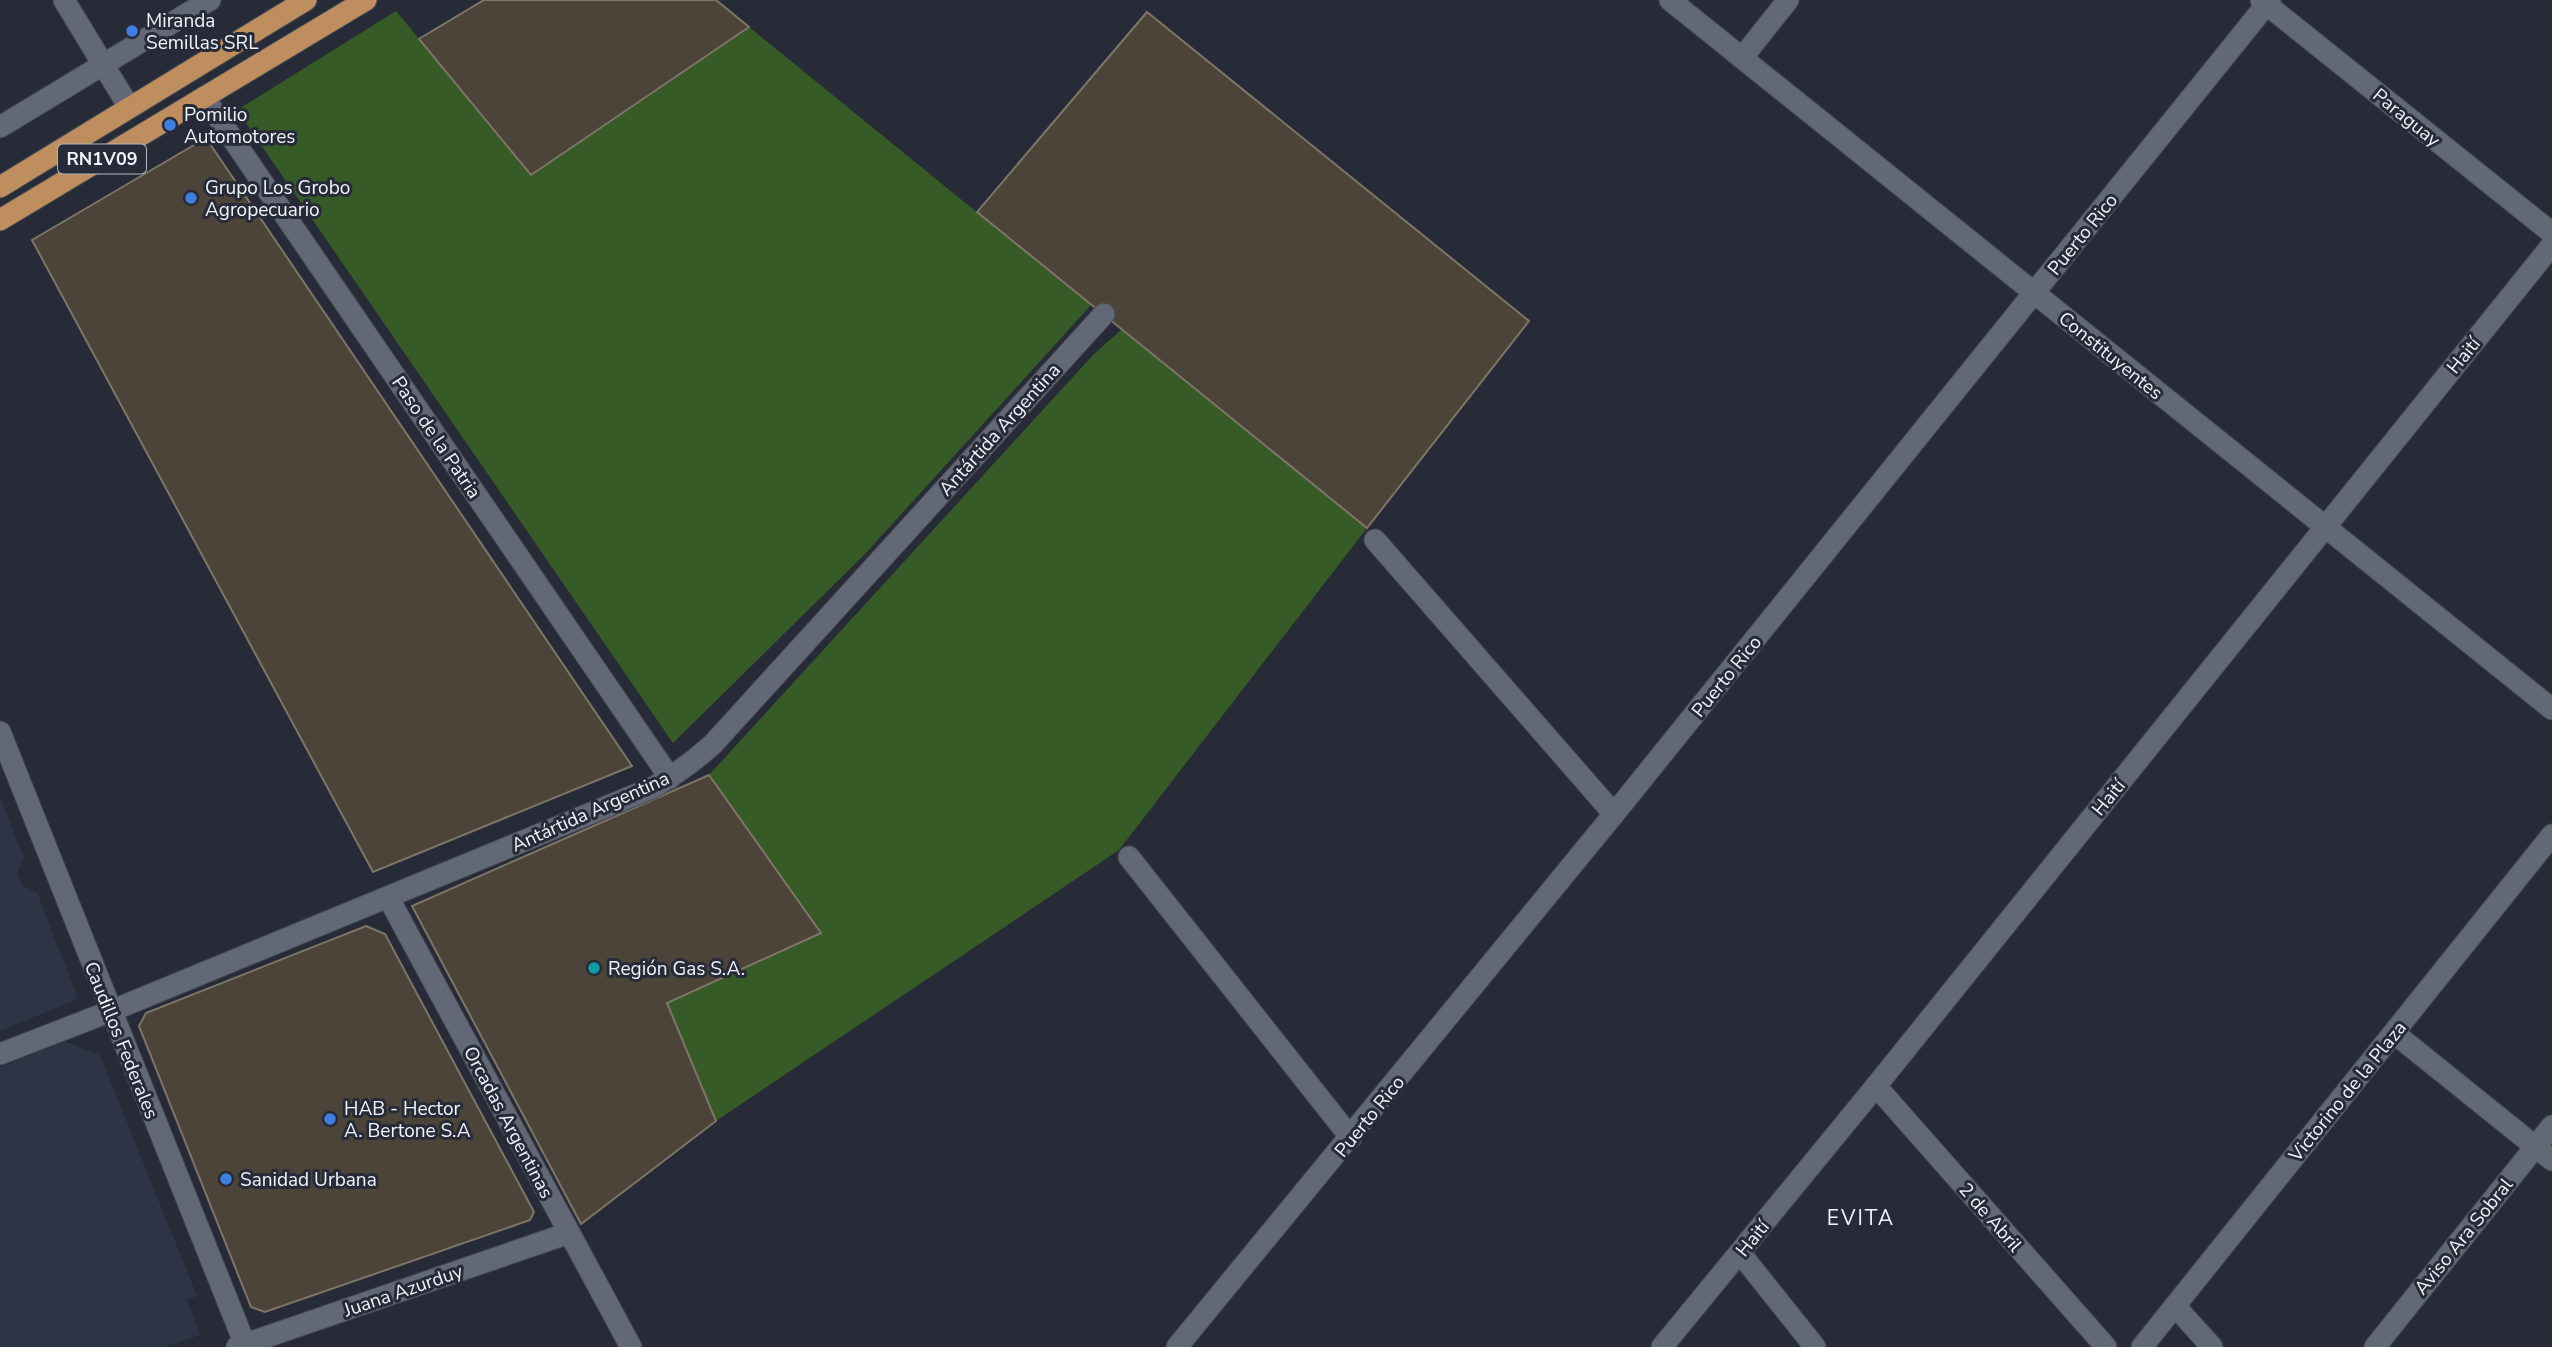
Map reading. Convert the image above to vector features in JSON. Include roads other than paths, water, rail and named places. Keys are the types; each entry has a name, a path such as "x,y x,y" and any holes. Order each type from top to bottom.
{"main road":[{"name":"RN1V09","path":"0,187 306,0"},
{"name":"RN1V09","path":"0,220 366,0"}],"street":[{"path":"64,0 129,107"},
{"path":"0,127 210,0"},
{"name":"Constituyentes","path":"1670,0 2552,709"},
{"path":"1742,58 1788,0"},
{"name":"Paraguay","path":"2266,1 2552,233"},
{"name":"Puerto Rico","path":"1177,1347 1614,814 2266,1"},
{"name":"Paso de la Patria","path":"204,97 670,778"},
{"name":"Haití","path":"1662,1347 1876,1086 2552,245"},
{"name":"Antártida Argentina","path":"0,1054 388,897 652,788 670,778 713,744 1104,314"},
{"path":"1375,540 1614,814"},
{"name":"Caudillos Federales","path":"0,732 243,1346"},
{"name":"Victorino de la Plaza","path":"2142,1347 2552,835"},
{"path":"1129,858 1351,1138"},
{"name":"Orcadas Argentinas","path":"388,897 631,1347"},
{"path":"2394,1033 2544,1153"},
{"name":"2 de Abril","path":"1876,1086 2106,1347"},
{"name":"Aviso Ara Sobral","path":"2375,1347 2544,1153 2552,1126"},
{"name":"Juana Azurduy","path":"243,1346 569,1233"},
{"path":"1740,1253 1815,1347"},
{"path":"2175,1306 2212,1347"}],"place":[{"name":"Miranda Semillas SRL","path":"132,31"},
{"name":"Pomilio Automotores","path":"170,125"},
{"name":"Grupo Los Grobo Agropecuario","path":"191,198"},
{"name":"Región Gas S.A.","path":"594,968"},
{"name":"HAB - Hector A. Bertone S.A","path":"330,1119"},
{"name":"Sanidad Urbana","path":"226,1179"}],"district":[{"name":"EVITA","path":"1861,1218"}]}
